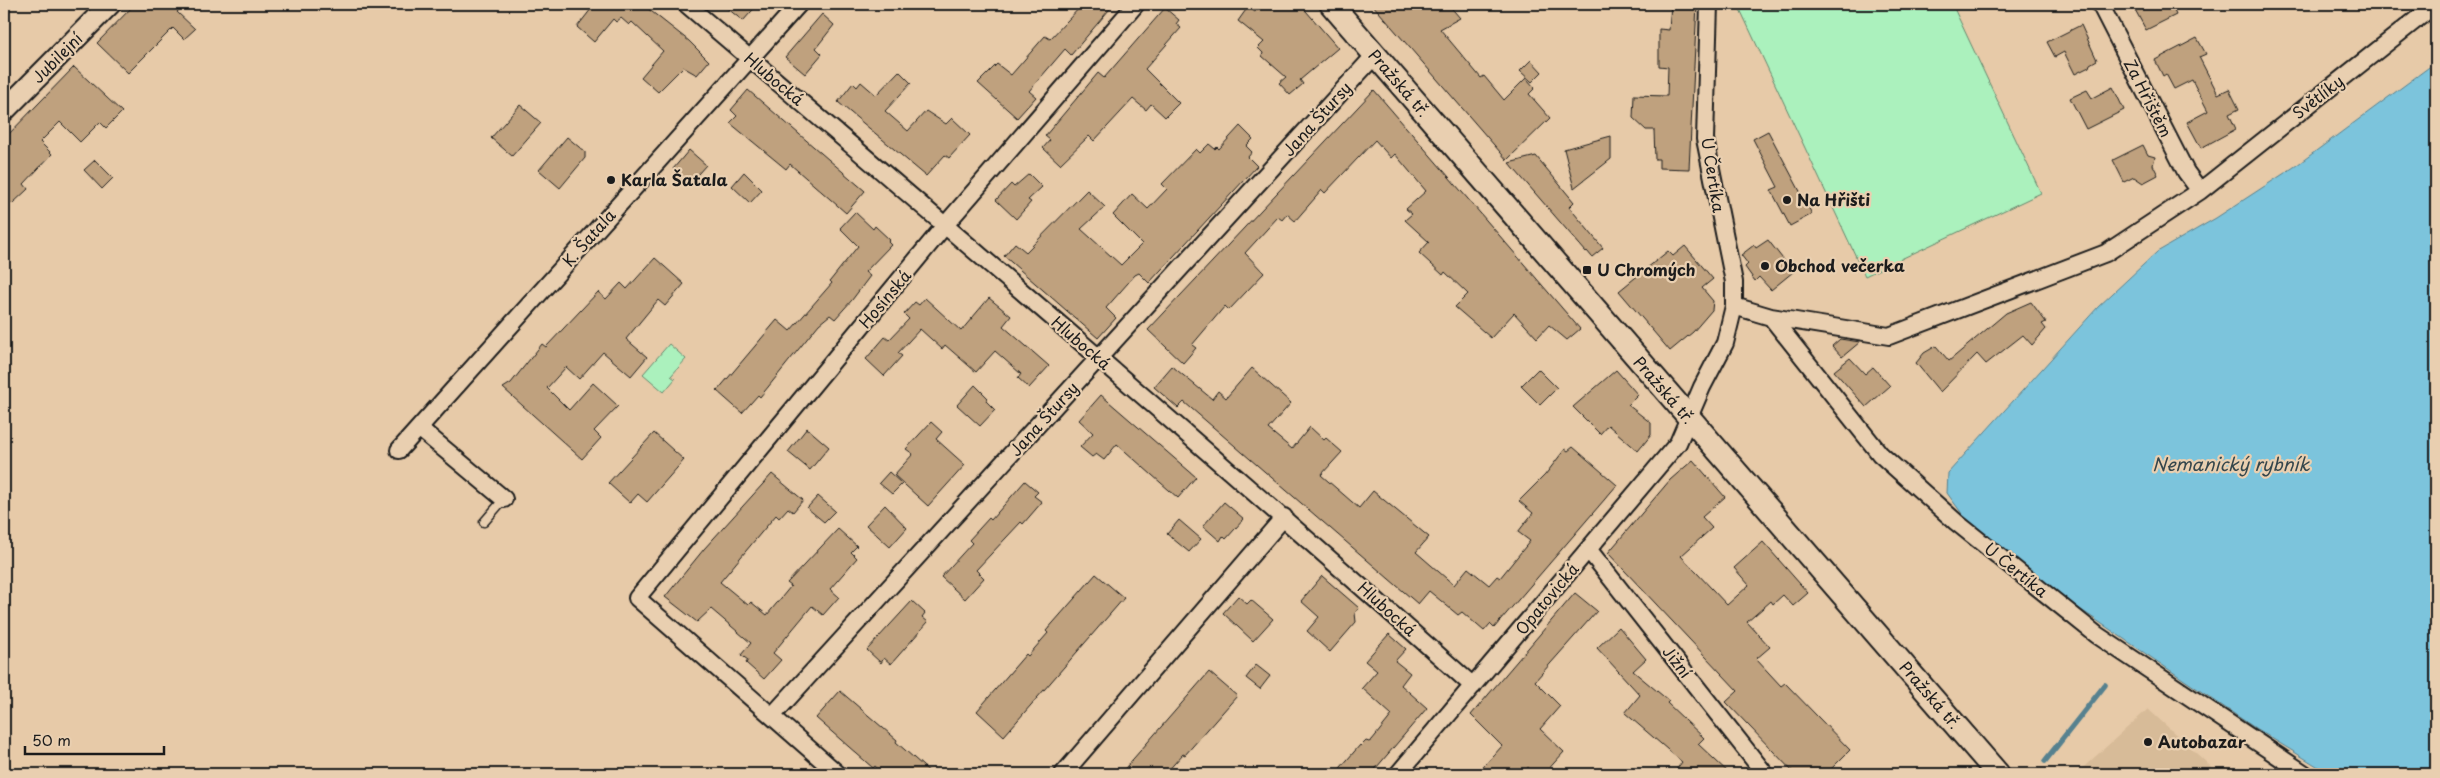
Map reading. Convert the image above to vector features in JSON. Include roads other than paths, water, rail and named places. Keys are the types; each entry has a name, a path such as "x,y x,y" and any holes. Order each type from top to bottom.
{"main road":[{"name":"Pražská tř.","path":"1331,4 1998,774"}],"street":[{"name":"Jubilejní","path":"4,111 110,4"},
{"name":"Hlubocká","path":"686,4 946,224 1284,517 1473,686"},
{"name":"K. Šatala","path":"399,450 799,4"},
{"name":"Hosínská","path":"772,716 637,598 946,224 1136,4"},
{"name":"U Čertíka","path":"1688,418 1724,343 1734,306 1734,282 1705,139 1708,4"},
{"name":"Za Hřištěm","path":"2100,4 2186,172 2200,190"},
{"name":"Světlíky","path":"2200,190 2436,4"},
{"name":"Jana Štursy","path":"772,716 1375,55"},
{"path":"1734,306 1771,317 1889,336 2106,253 2200,190"},
{"name":"U Čertíka","path":"1771,317 1880,454 1956,522 2097,635 2305,774"},
{"name":"Opatovická","path":"1398,774 1678,443 1688,418"},
{"path":"419,428 504,499"},
{"path":"1063,774 1284,517"},
{"name":"Jižní","path":"1588,549 1765,774"},
{"path":"772,716 838,774"}],"lane":[{"path":"484,522 504,499"}],"water":[{"name":"Nemanický rybník","path":"2436,62 2436,774 2330,774 2255,728 2052,590 1968,522 1947,493 1948,473 2098,307 2157,252 2216,218 2297,165"}],"waterway":[{"path":"2045,761 2105,685"}],"place":[{"name":"Karla Šatala","path":"611,180"},
{"name":"Na Hřišti","path":"1787,200"},
{"name":"Obchod večerka","path":"1765,266"},
{"name":"U Chromých","path":"1587,270"},
{"name":"Autobazar","path":"2148,742"}]}
